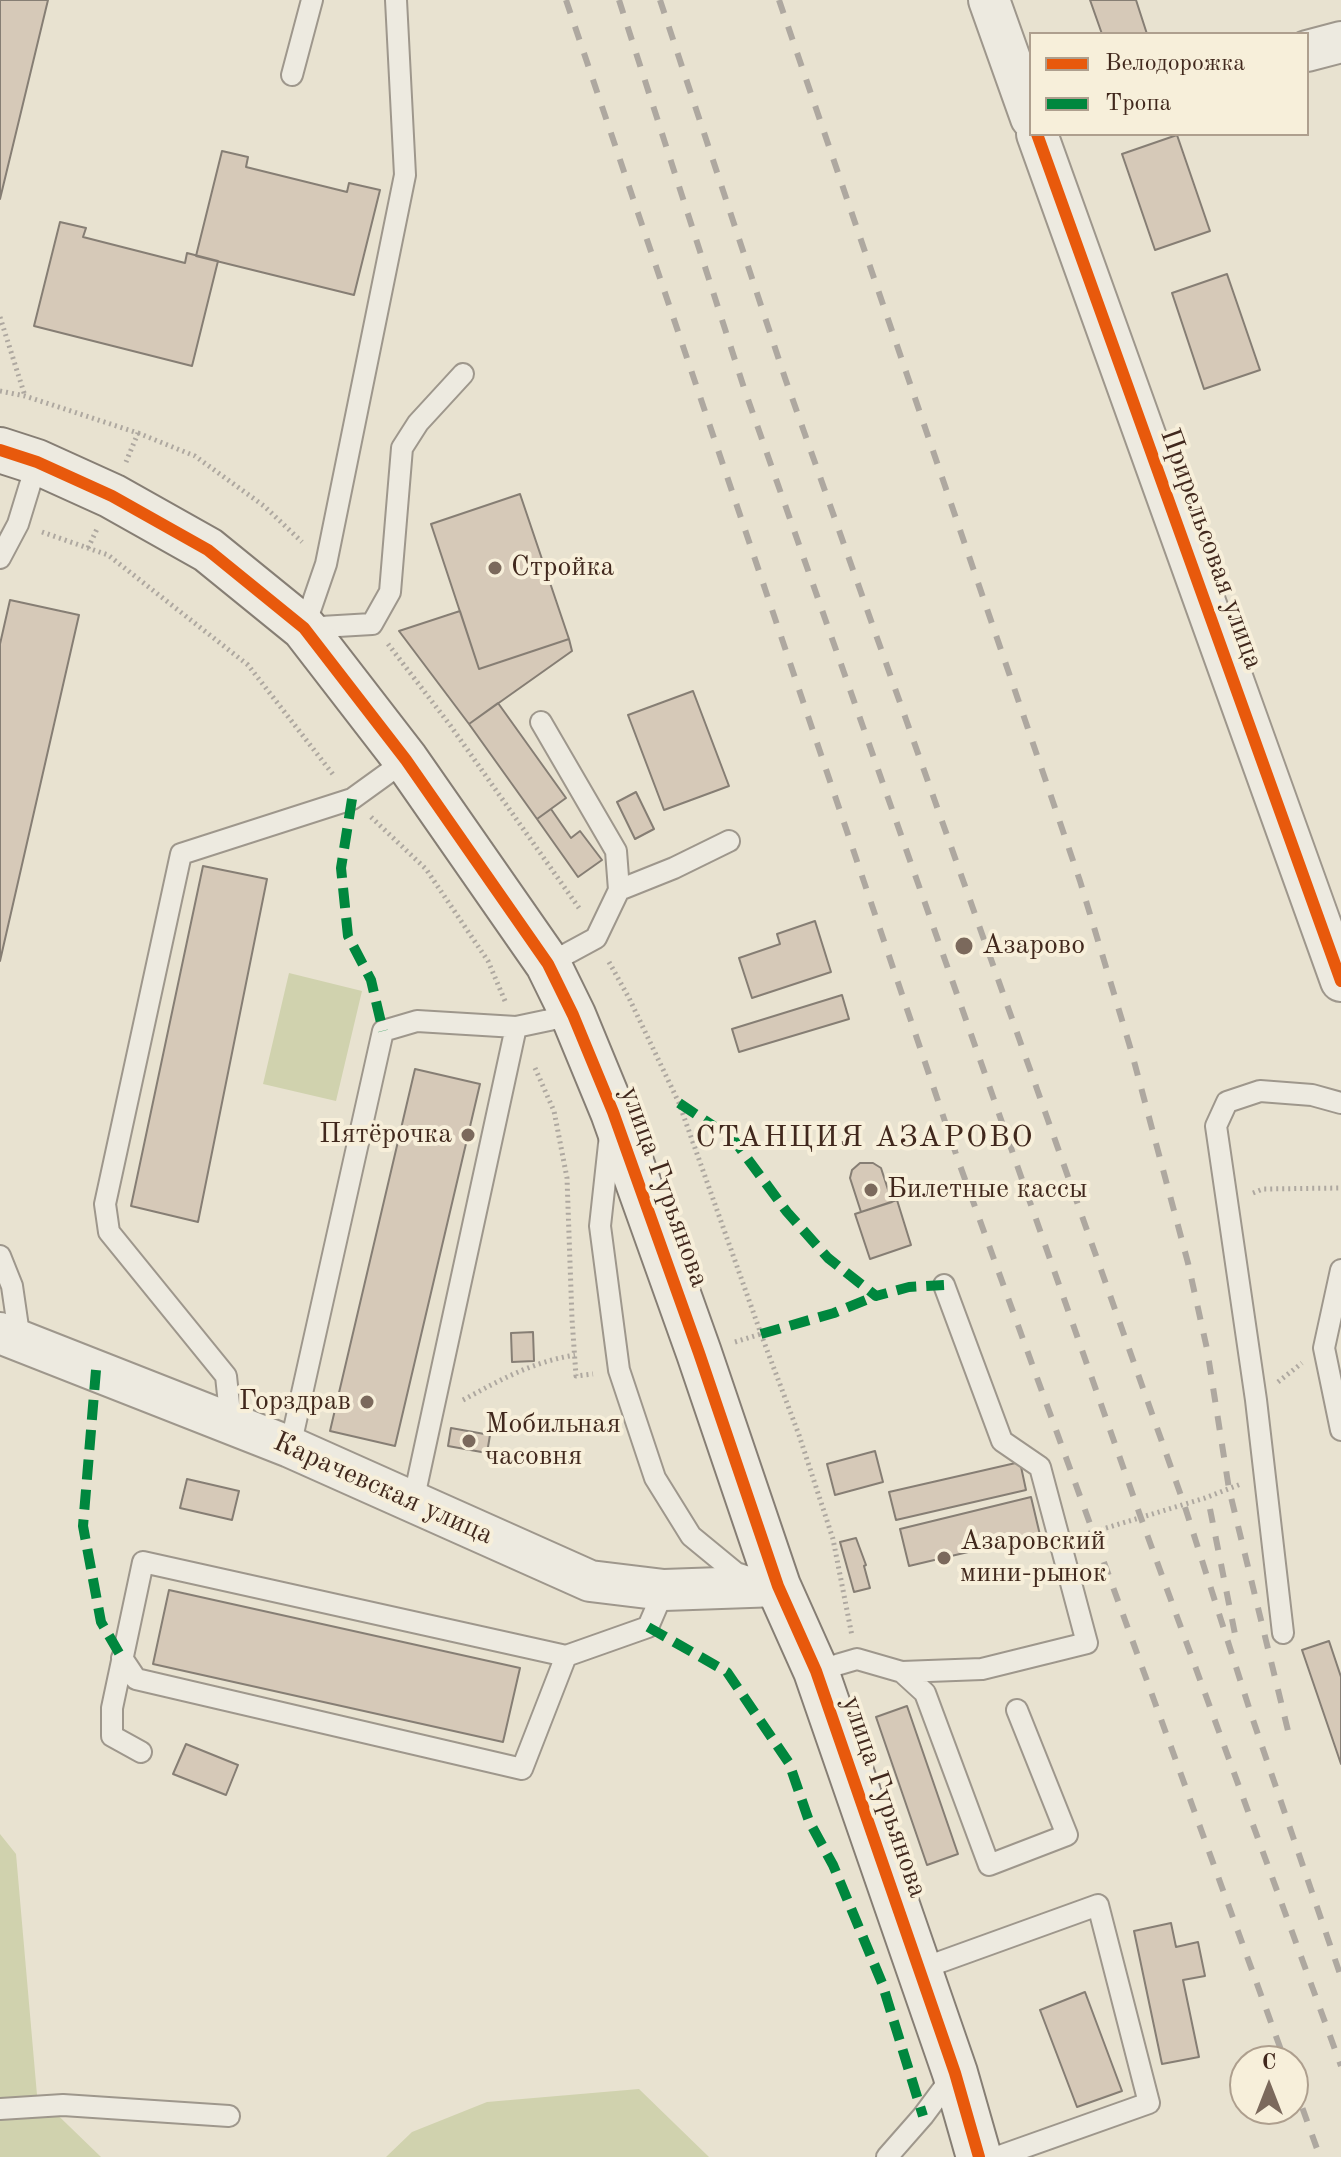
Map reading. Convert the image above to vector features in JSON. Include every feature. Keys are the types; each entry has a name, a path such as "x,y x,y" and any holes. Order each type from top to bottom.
{"street":[{"path":"989,0 1029,112"},
{"path":"1309,50 1341,42"},
{"name":"Прирельсовая улица","path":"1038,136 1341,981"},
{"name":"улица Гурьянова","path":"18,456 112,496 208,550 304,628 406,760 548,964 613,1112 778,1586 816,1671 955,2073 979,2157"},
{"name":"Карачевская улица","path":"10,1337 290,1447 590,1581 664,1590 778,1586"}],"lane":[{"path":"292,75 312,0"},
{"path":"396,0 405,175 326,564 304,628 372,624 390,592 402,448 418,423 463,374"},
{"path":"0,558 18,524 18,456"},
{"path":"541,722 616,851 619,890 596,938 548,964"},
{"path":"231,1423 226,1376 109,1232 105,1204 181,854 352,799 406,760"},
{"path":"619,890 729,841"},
{"path":"290,1447 383,1031 417,1021 516,1027 573,1015"},
{"path":"413,1502 516,1027"},
{"path":"1283,1633 1256,1400 1216,1126 1227,1102 1260,1091 1312,1095 1341,1103"},
{"path":"613,1112 600,1226 619,1370 655,1478 691,1536 736,1573 778,1586"},
{"path":"0,1256 12,1286 10,1337"},
{"path":"1341,1270 1324,1348 1341,1430"},
{"path":"816,1671 857,1659 902,1672 982,1669 1087,1643 1040,1467 1002,1441 944,1285"},
{"path":"141,1752 112,1736 112,1708 143,1562 566,1656 648,1627 664,1590"},
{"path":"122,1658 136,1679 522,1769 566,1656"},
{"path":"902,1672 925,1693 989,1865 1067,1835 1017,1710"},
{"path":"918,1970 1098,1905 1149,2103 997,2157"},
{"path":"887,2157 955,2073"},
{"path":"0,2109 63,2105 229,2116"}],"path":[{"path":"0,317 25,396"},
{"path":"18,524 108,555 248,665 352,799 426,869 488,961 554,1111 567,1178 576,1376 619,1370"},
{"path":"1263,1189 1341,1188"},
{"path":"699,1353 761,1334"},
{"path":"431,1419 508,1375 553,1359 575,1355"},
{"path":"1059,1540 1093,1533 1205,1498 1263,1475"}],"green space":[{"path":"289,973 362,991 336,1101 263,1084"},
{"path":"0,1834 16,1854 37,2095 101,2157 0,2157"},
{"path":"639,2089 709,2157 386,2157 412,2132 487,2102"}],"building":[{"path":"0,0 48,0 0,199"},
{"path":"1090,0 1136,0 1146,32 1101,32"},
{"path":"1177,136 1210,231 1155,250 1122,154"},
{"path":"222,151 248,157 246,167 347,192 349,183 380,190 354,295 196,256"},
{"path":"60,222 86,228 83,237 185,263 187,253 218,261 192,366 34,326"},
{"path":"1227,274 1260,370 1204,389 1172,293"},
{"name":"Стройка","path":"520,494 569,639 479,669 431,524"},
{"path":"10,600 79,615 0,961 0,644"},
{"path":"460,611 479,669 569,639 572,651 469,724 399,631"},
{"path":"693,691 729,786 664,810 628,715"},
{"path":"498,703 566,798 537,819 469,724"},
{"path":"636,792 654,829 635,839 617,802"},
{"path":"551,809 571,838 580,831 602,860 578,877 537,819"},
{"path":"203,866 267,879 198,1222 131,1206"},
{"path":"815,921 831,972 752,998 739,958 780,944 777,934"},
{"path":"842,995 849,1019 739,1052 732,1029"},
{"path":"415,1069 480,1084 395,1446 330,1431"},
{"name":"Билетные кассы","path":"860,1163 873,1163 881,1168 892,1202 861,1212 850,1178 852,1170"},
{"path":"897,1200 911,1245 870,1259 855,1214"},
{"path":"533,1332 534,1361 512,1362 511,1333"},
{"name":"Мобильная часовня","path":"451,1428 490,1435 487,1453 448,1446"},
{"path":"875,1451 883,1482 835,1495 827,1464"},
{"path":"1020,1462 1026,1490 896,1520 889,1492"},
{"path":"187,1479 239,1491 232,1520 180,1508"},
{"path":"1031,1497 1040,1535 909,1566 900,1529"},
{"path":"856,1538 870,1588 854,1592 840,1542"},
{"path":"169,1590 520,1668 503,1742 153,1664"},
{"path":"1329,1641 1341,1677 1341,1764 1302,1650"},
{"path":"907,1706 958,1854 927,1865 876,1717"},
{"path":"186,1744 238,1765 226,1795 173,1774"},
{"path":"1171,1923 1176,1947 1198,1942 1205,1976 1183,1980 1199,2057 1162,2064 1134,1931"},
{"path":"1085,1992 1122,2091 1077,2107 1040,2010"}],"railway":[{"path":"566,0 958,1160 1279,2045"},
{"path":"619,0 744,388 1141,1518 1341,2066"},
{"path":"660,0 785,378 1184,1504 1252,1717 1341,1977"},
{"path":"779,0 1080,881 1131,1050 1188,1263 1207,1349 1229,1489 1291,1743"},
{"path":"1210,1509 1235,1634"},
{"path":"1308,2125 1320,2157"}],"marked path":[{"path":"352,799 341,868 348,936 371,980 383,1031"},
{"path":"679,1103 733,1139 787,1212 828,1258 876,1296 909,1287 944,1285"},
{"path":"761,1334 834,1313 876,1296"},
{"path":"96,1370 83,1526 101,1622 122,1658"},
{"path":"648,1627 727,1672 789,1763 809,1821 833,1865 882,1983 923,2116"}],"cycle path":[{"path":"1038,136 1341,981"},
{"path":"0,450 37,462 112,496 208,550 304,628 406,760 548,964 613,1112 778,1586 816,1671 955,2073 979,2157"}],"place":[{"name":"Стройка","path":"495,568"},
{"name":"Азарово","path":"964,946"},
{"name":"Пятёрочка","path":"468,1135"},
{"name":"Билетные кассы","path":"871,1190"},
{"name":"Горздрав","path":"367,1402"},
{"name":"Мобильная часовня","path":"469,1441"},
{"name":"Азаровский мини-рынок","path":"944,1558"}],"district":[{"name":"СТАНЦИЯ АЗАРОВО","path":"865,1138"}]}
